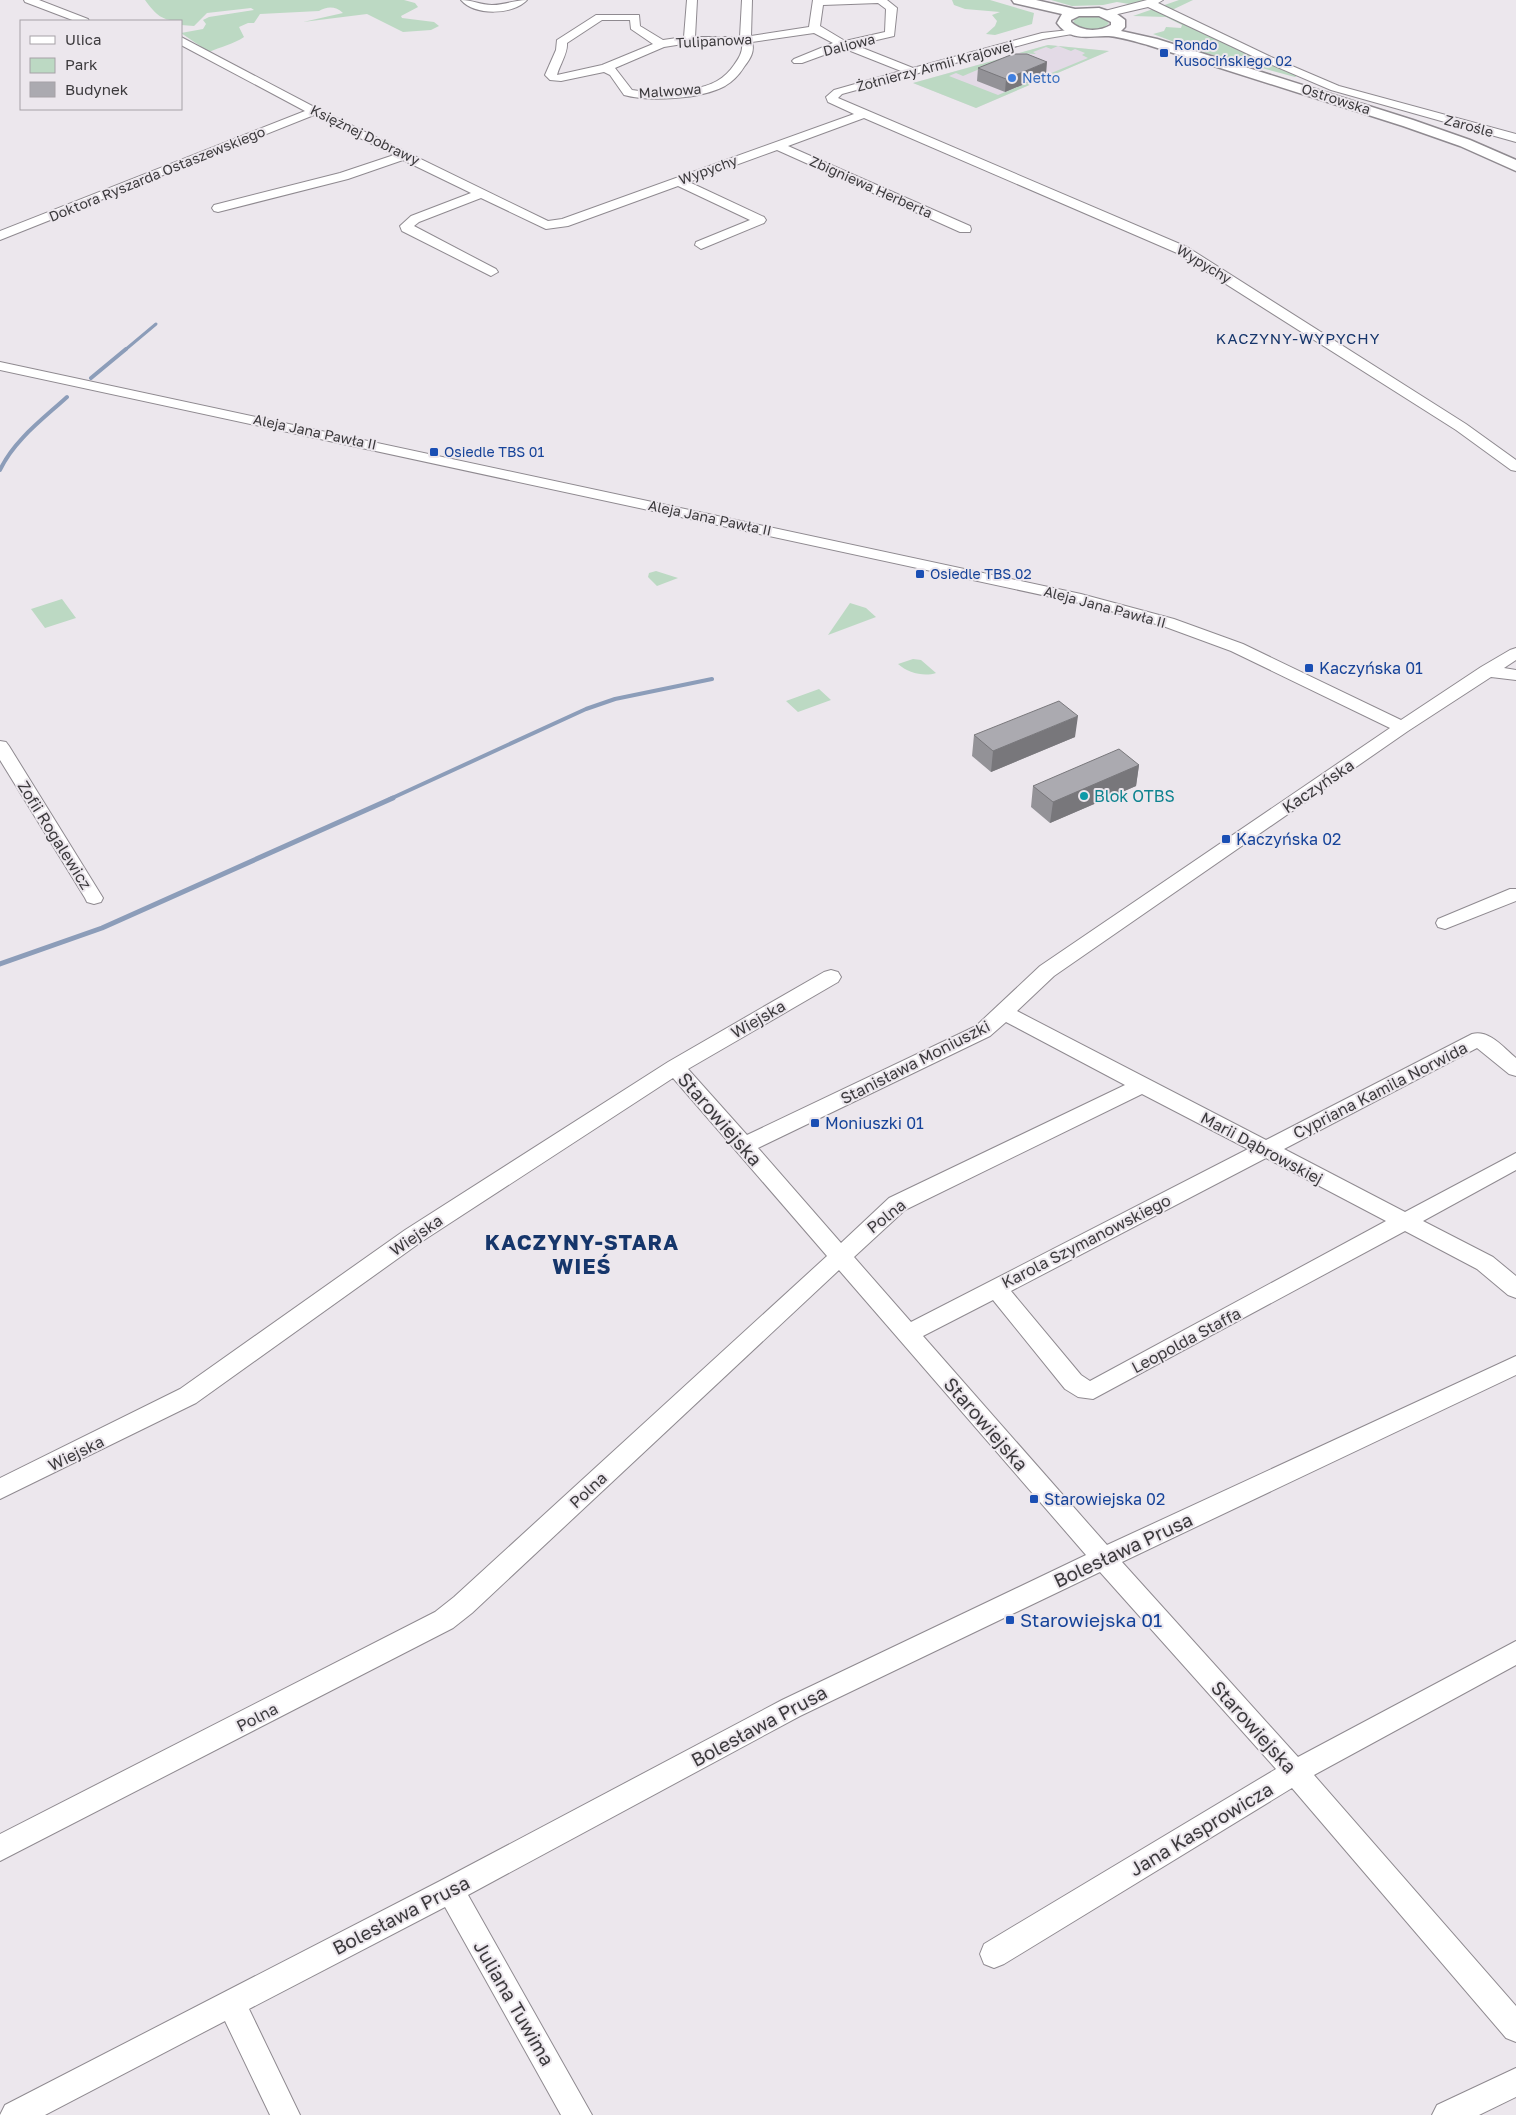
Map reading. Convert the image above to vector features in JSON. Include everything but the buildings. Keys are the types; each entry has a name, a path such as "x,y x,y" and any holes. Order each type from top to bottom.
{"main road":[{"path":"1026,2 1091,33 1112,23"},
{"path":"1070,22 1094,12 1112,23"},
{"name":"Ostrowska","path":"1112,23 1152,42 1408,122 1457,140 1516,166"}],"street":[{"path":"29,0 81,20"},
{"path":"466,0 476,6 500,8 512,6 522,0"},
{"path":"690,40 692,0"},
{"name":"Malwowa","path":"606,68 614,72 628,93 638,95 711,88 719,85 742,64 747,51 747,0"},
{"name":"Daliowa","path":"798,61 843,45 890,34 892,8 880,0 818,1"},
{"path":"818,1 814,21 816,29 825,36 843,45 914,72"},
{"path":"1112,23 1136,7 1154,1"},
{"name":"Zarośle","path":"1154,1 1267,59 1336,88 1516,138"},
{"name":"Tulipanowa","path":"661,44 635,27 636,12 600,17 560,43 562,50 551,75 556,78 575,76 606,68 661,44 690,40 746,40 816,29"},
{"name":"Żołnierzy Armii Krajowej","path":"832,100 832,97 838,92 1042,36 1070,22"},
{"name":"Księżnej Dobrawy","path":"182,41 314,111 405,154 541,223 551,225"},
{"name":"Wypychy","path":"832,100 1182,250 1461,427 1516,467"},
{"name":"Doktora Ryszarda Ostaszewskiego","path":"0,236 314,111"},
{"name":"Zarośle","path":"1408,122 1422,113"},
{"name":"Wypychy","path":"551,225 564,223 864,114"},
{"name":"Zbigniewa Herberta","path":"777,145 965,229"},
{"path":"218,208 344,176 405,154"},
{"path":"678,181 760,220 701,245"},
{"path":"482,192 415,219 406,226 491,272"},
{"name":"Aleja Jana Pawła II","path":"0,366 1075,597 1146,616 1208,636 1258,656 1402,727"},
{"name":"Kaczyńska","path":"1004,1013 1025,988 1047,971 1402,727 1516,653"},
{"path":"1487,671 1516,675"},
{"name":"Zofii Rogalewicz","path":"0,746 94,898"},
{"path":"1444,924 1510,895 1516,895"},
{"name":"Wiejska","path":"0,1488 188,1396 414,1236 675,1067 831,977"},
{"name":"Marii Dąbrowskiej","path":"1004,1013 1485,1263 1516,1289"},
{"name":"Stanisława Moniuszki","path":"743,1146 978,1034 993,1024 1004,1013"},
{"name":"Cypriana Kamila Norwida","path":"1265,1149 1479,1039 1516,1068"},
{"name":"Starowiejska","path":"675,1067 1104,1559 1295,1772 1516,2028"},
{"name":"Polna","path":"0,1848 449,1617 896,1204 1142,1085"},
{"name":"Karola Szymanowskiego","path":"907,1334 1265,1149"},
{"path":"1405,1222 1516,1161"},
{"name":"Leopolda Staffa","path":"996,1288 1073,1382 1086,1390 1093,1390 1405,1222"},
{"name":"Bolesława Prusa","path":"15,2115 450,1890 791,1708 1516,1365"},
{"name":"Jana Kasprowicza","path":"994,1954 1295,1772 1516,1652"},
{"name":"Juliana Tuwima","path":"450,1890 578,2115"},
{"path":"231,2002 284,2115"},
{"path":"1446,2115 1516,2082"}],"shaded area":[{"path":"1048,45 1109,51 976,108 913,83"}],"green space":[{"path":"145,0 404,0 415,3 418,7 401,16 402,18 434,22 439,26 431,30 403,32 367,14 303,22 343,13 331,8 319,11 260,14 254,23 248,23 239,27 244,37 209,52 182,33 203,29 206,24 203,20 209,17 254,10 251,8 207,13 194,26 182,25 182,20 169,20 153,10"},
{"path":"952,0 990,0 1034,13 1032,24 995,35 986,34 995,26 997,21 992,15 1000,12 965,9 954,5"},
{"path":"1051,0 1145,1 1129,4 1117,2 1103,5 1072,6"},
{"path":"1179,0 1193,0 1172,10 1300,74 1295,77 1183,47 1153,34 1164,31 1166,27 1181,28 1182,25 1166,17 1133,16"},
{"path":"1078,17 1102,17 1109,23 1096,30 1091,30 1081,28 1073,23"},
{"path":"1048,45 1109,51 976,108 913,83 1003,58 963,76 956,73 949,76 998,95 1088,58 1082,55 1085,53 1075,49 1071,51 1058,46 1051,49 1046,47 1033,52 1036,54 1019,53"},
{"path":"656,571 678,578 657,586 648,577 649,573"},
{"path":"62,599 76,618 45,628 31,609"},
{"path":"850,603 866,608 876,617 828,635"},
{"path":"913,659 921,660 936,673 926,675 916,673 906,670 898,664"},
{"path":"819,689 831,700 798,712 786,701"}],"waterway":[{"path":"125,350 156,324"},
{"path":"91,378 126,349"},
{"path":"0,470 21,440 67,397"},
{"path":"390,799 586,709 615,699 712,679"},
{"path":"0,964 102,928 393,798"}],"place":[{"name":"Rondo Kusocińskiego 02","path":"1164,53"},
{"name":"Netto","path":"1012,78"},
{"name":"Osiedle TBS 01","path":"434,452"},
{"name":"Osiedle TBS 02","path":"920,574"},
{"name":"Kaczyńska 01","path":"1309,668"},
{"name":"Blok OTBS","path":"1084,796"},
{"name":"Kaczyńska 02","path":"1226,839"},
{"name":"Moniuszki 01","path":"815,1123"},
{"name":"Starowiejska 02","path":"1034,1499"},
{"name":"Starowiejska 01","path":"1010,1620"}],"district":[{"name":"KACZYNY-WYPYCHY","path":"1298,339"},
{"name":"KACZYNY-STARA WIEŚ","path":"582,1255"}]}
